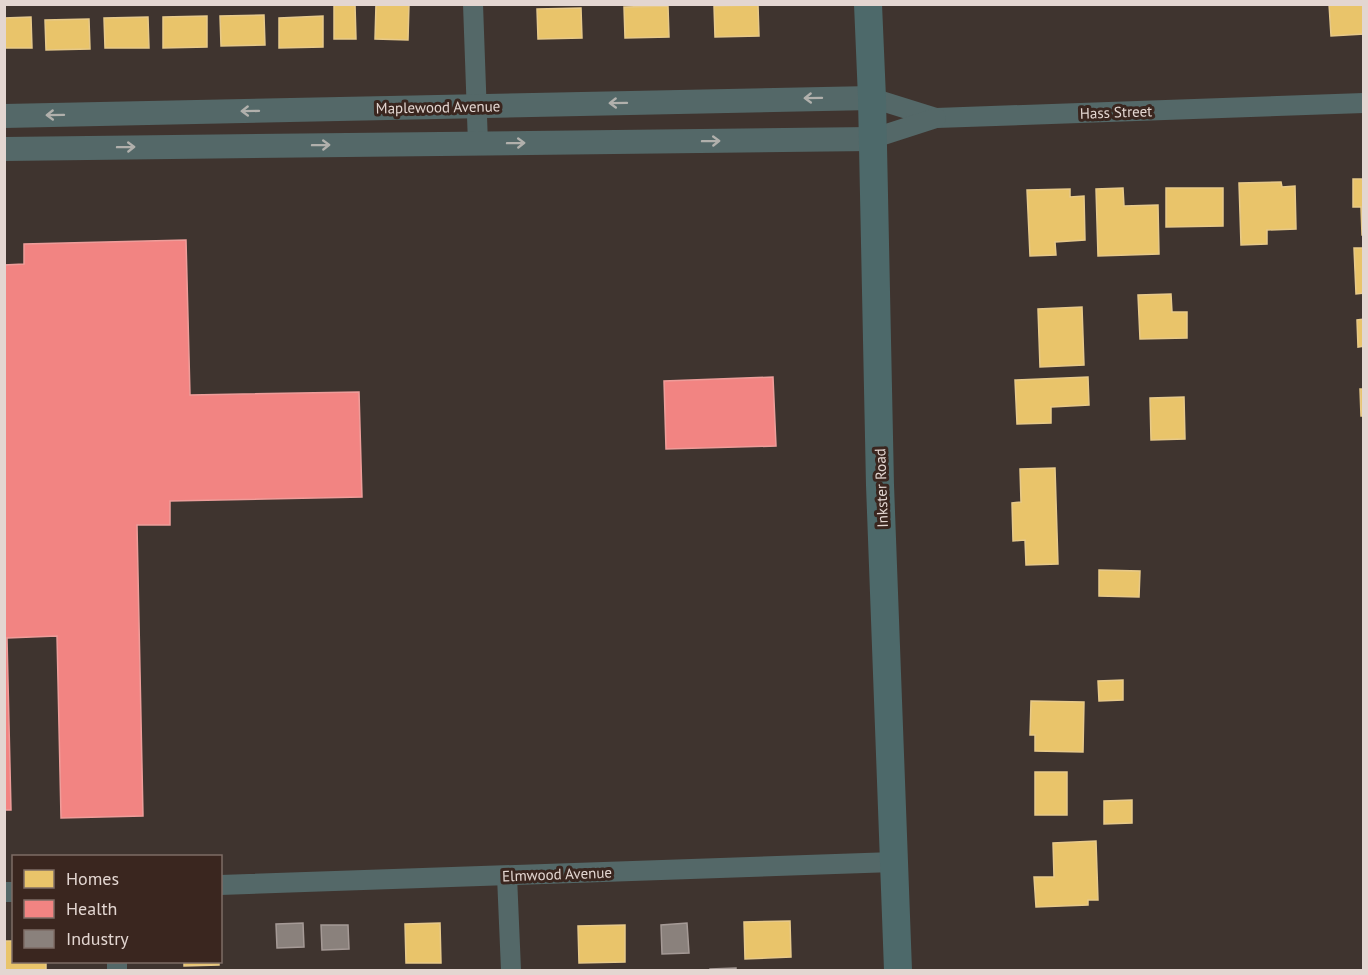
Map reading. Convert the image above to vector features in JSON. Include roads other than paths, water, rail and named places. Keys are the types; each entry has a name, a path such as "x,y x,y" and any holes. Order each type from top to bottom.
{"main road":[{"name":"Inkster Road","path":"868,4 880,485 898,970"}],"street":[{"path":"473,4 478,144"},
{"name":"Maplewood Avenue","path":"4,116 872,98"},
{"name":"Hass Street","path":"872,98 936,118 1364,103"},
{"path":"83,115 84,148"},
{"path":"4,150 872,139 936,118"},
{"name":"Elmwood Avenue","path":"222,885 894,862"},
{"path":"507,876 510,970"}]}
